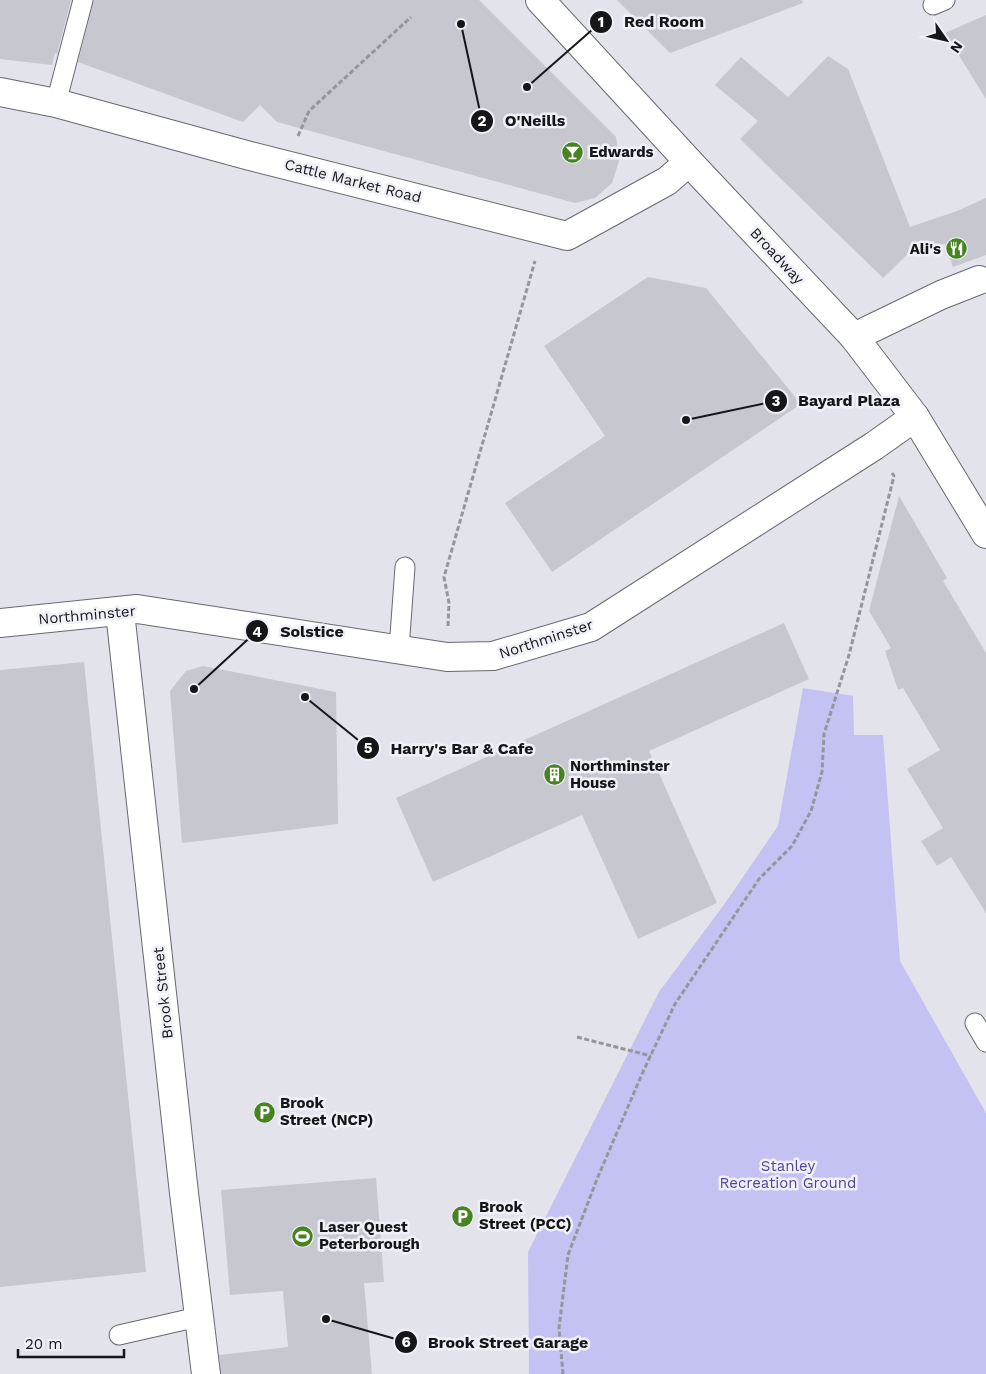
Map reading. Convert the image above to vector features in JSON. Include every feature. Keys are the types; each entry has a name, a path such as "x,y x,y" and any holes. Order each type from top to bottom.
{"street":[{"name":"Broadway","path":"540,0 854,337 915,417 986,534"},
{"name":"Cattle Market Road","path":"0,92 56,103 250,156 567,236 667,182 689,162"},
{"path":"854,337 941,295 979,280"},
{"name":"Northminster","path":"0,623 138,609 447,657 493,656 591,627 874,446 915,417"},
{"name":"Brook Street","path":"120,612 198,1317 206,1374"}],"lane":[{"path":"56,103 83,0"},
{"path":"399,649 404,567"},
{"path":"975,1023 986,1042"},
{"path":"119,1335 198,1317"}],"path":[{"path":"285,164 309,111 411,17"},
{"path":"447,657 449,603 444,577 544,230"},
{"path":"564,1374 559,1328 568,1255 597,1179 675,1004 759,879 792,846 811,811 822,772 824,734 849,655 894,476"},
{"path":"577,1037 651,1056"}],"green space":[{"name":"Stanley Recreation Ground","path":"803,688 853,696 854,735 883,735 900,961 986,1113 986,1374 529,1374 528,1252 659,992 723,906 778,826"}],"building":[{"path":"0,0 71,0 57,54 55,53 52,65 0,59"},
{"path":"94,0 479,0 616,137 619,161 612,183 595,198 575,203 277,122 260,105 243,122 78,62"},
{"path":"617,0 802,0 803,3 670,53"},
{"path":"986,15 986,99 945,33"},
{"path":"828,56 848,69 910,227 957,211 986,198 986,255 953,267 945,244 913,249 883,278 740,139 758,121 715,85 741,57 788,97"},
{"path":"648,277 706,288 801,404 552,572 505,503 605,436 544,346"},
{"path":"899,496 947,578 943,581 986,653 986,913 951,857 937,866 921,841 943,828 907,769 940,750 903,688 898,690 885,651 891,648 869,611"},
{"name":"Northminster House","path":"784,623 809,679 649,751 717,903 638,939 582,815 433,882 396,798"},
{"path":"84,662 146,1272 0,1287 0,670"},
{"path":"203,666 336,692 338,824 182,843 170,691 186,671"},
{"name":"Laser Quest Peterborough","path":"376,1178 384,1282 364,1283 372,1374 221,1374 219,1355 288,1347 283,1291 230,1295 221,1190"}],"place":[{"name":"O'Neills","path":"461,24"},
{"name":"Red Room","path":"527,87"},
{"name":"Edwards","path":"573,152"},
{"name":"Ali's","path":"957,249"},
{"name":"Bayard Plaza","path":"686,420"},
{"name":"Solstice","path":"194,689"},
{"name":"Harry's Bar & Cafe","path":"305,697"},
{"name":"Northminster House","path":"554,775"},
{"name":"Brook Street (NCP)","path":"264,1112"},
{"name":"Brook Street (PCC)","path":"463,1216"},
{"name":"Laser Quest Peterborough","path":"303,1236"},
{"name":"Brook Street Garage","path":"326,1319"}]}
